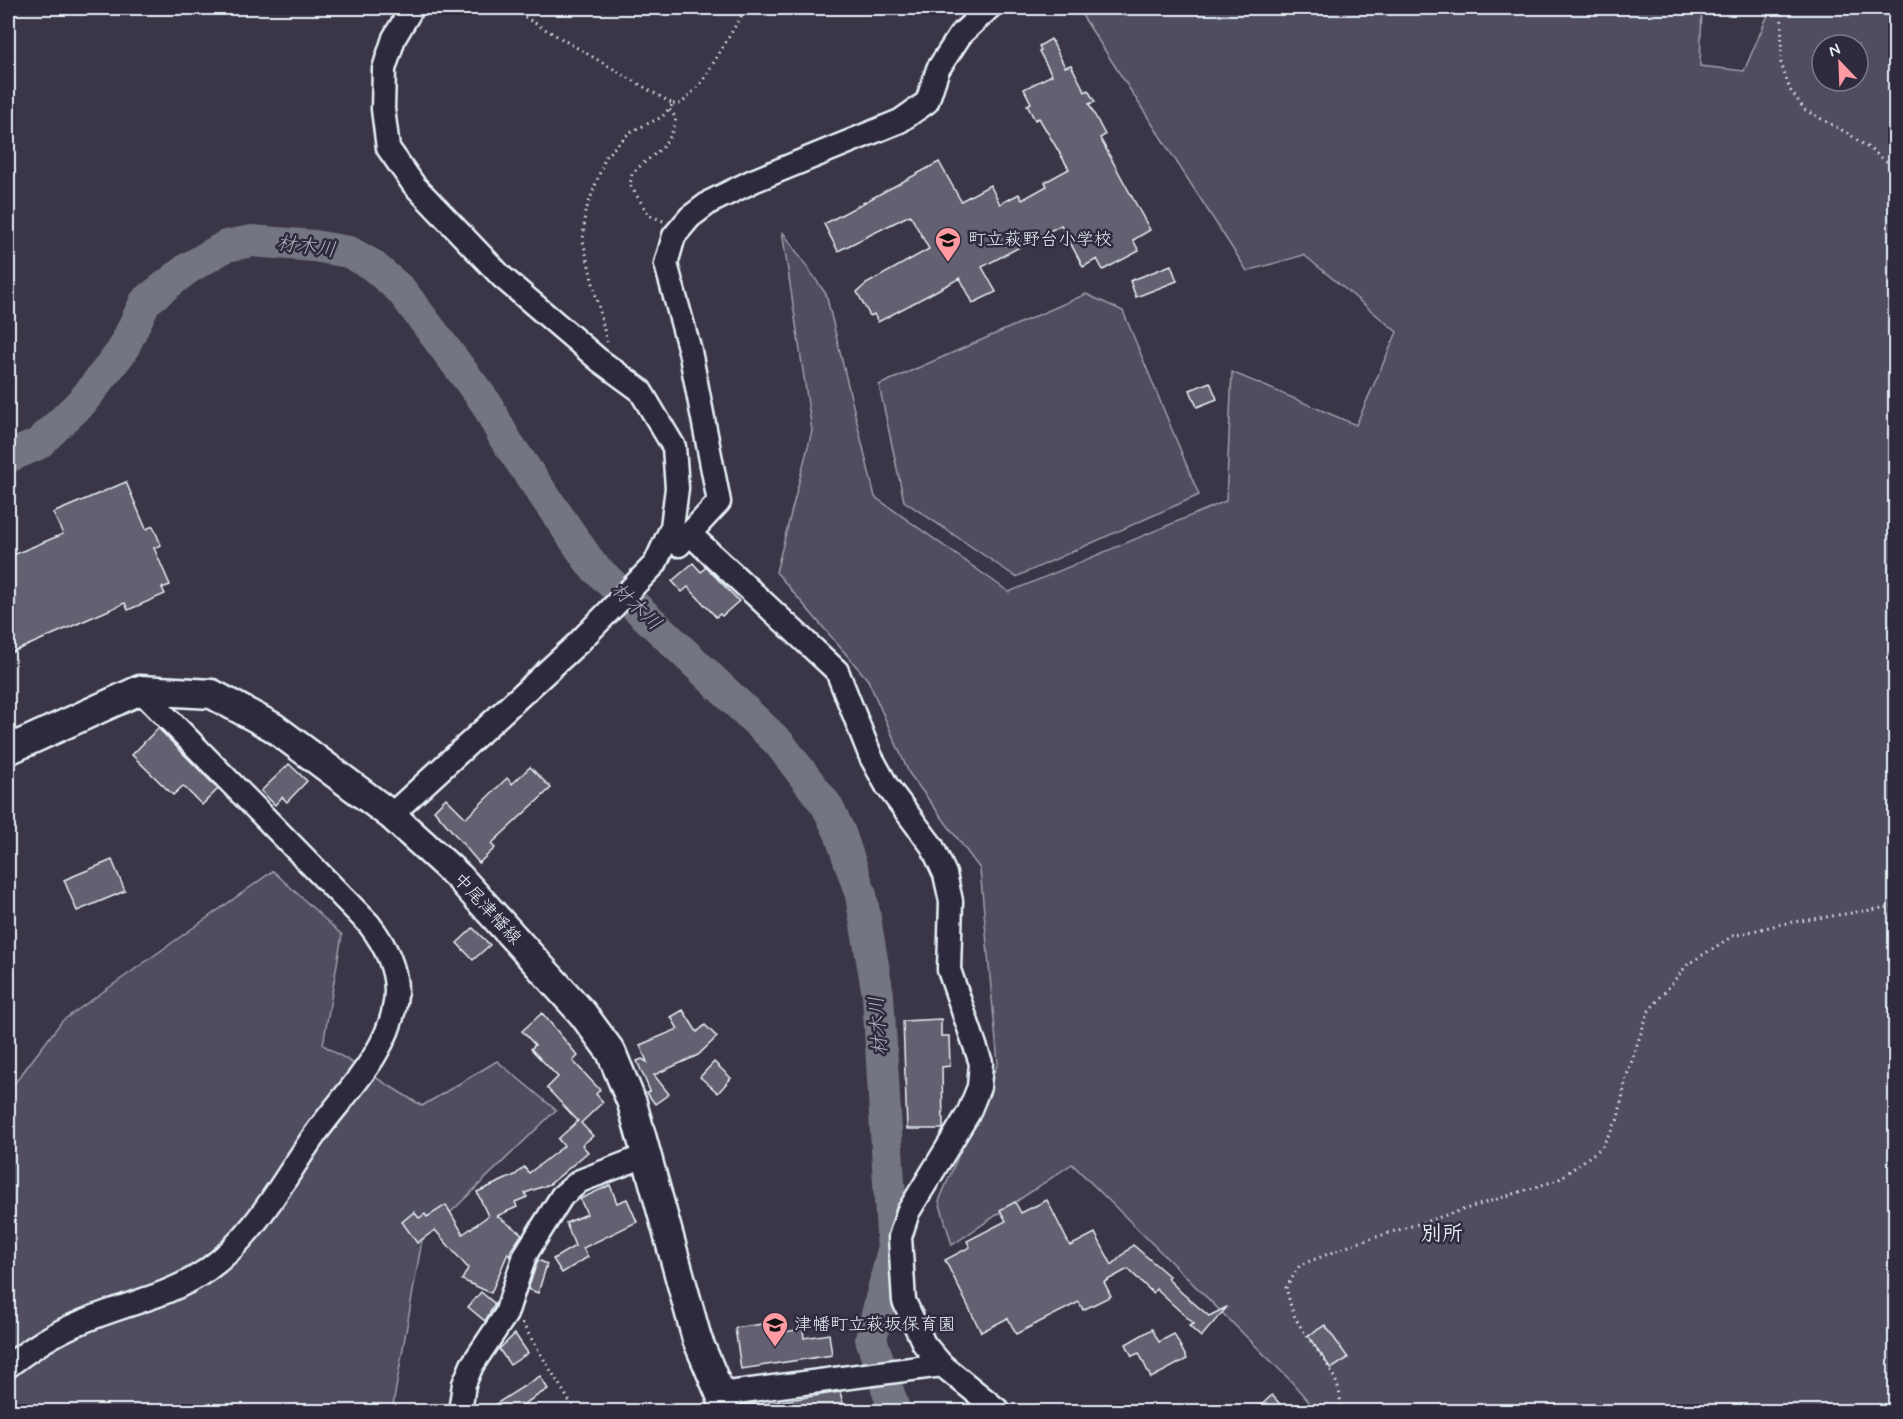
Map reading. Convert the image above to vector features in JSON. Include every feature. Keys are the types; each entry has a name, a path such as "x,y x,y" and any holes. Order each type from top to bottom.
{"main road":[{"name":"中尾津幡線","path":"8,750 140,690 212,694 273,727 391,815 459,877 594,1029 611,1052 632,1103 698,1339 724,1403"}],"street":[{"path":"412,8 394,38 384,69 383,109 388,147 414,185 501,277 599,360 640,390 674,447 677,488 672,527 655,564"},
{"path":"391,815 579,643 655,564 691,535 719,502 690,351 666,264 674,236 690,217 710,202 753,181 900,121 927,102 938,69 961,34 989,8"},
{"path":"691,535 837,671 871,757 887,786 932,846 945,874 951,901 949,970 981,1063 979,1087 968,1114 908,1212 900,1237 904,1301 924,1344 942,1365 1000,1412"},
{"path":"8,1366 49,1338 76,1324 186,1283 207,1270 228,1252 259,1220 315,1135 376,1053 389,1029 396,1000 394,970 383,942 369,924 140,690"},
{"path":"460,1412 464,1384 472,1365 511,1304 525,1255 562,1196 591,1176 645,1156"},
{"path":"724,1403 859,1376 942,1365"}],"path":[{"path":"510,8 673,104 681,104 702,82 746,8"},
{"path":"1782,8 1781,63 1790,90 1805,110 1849,135 1896,168"},
{"path":"619,373 609,361 606,330 583,241 585,213 606,156 630,132 662,117 673,104"},
{"path":"669,109 676,118 673,136 661,150 632,174 630,185 649,215 681,228"},
{"path":"1340,1412 1342,1400 1330,1369 1295,1318 1286,1288 1300,1265 1354,1244 1558,1180 1601,1148 1618,1119 1626,1078 1648,1012 1688,964 1733,936 1781,924 1896,906"},
{"path":"511,1304 576,1412"}],"shaded area":[{"path":"1080,8 1702,8 1700,66 1744,71 1771,8 1895,8 1895,1411 1317,1411 1289,1379 1072,1164 952,1245 939,1201 998,1063 980,869 909,773 868,680 776,572 812,431 782,231 826,294 875,497 1009,592 1226,501 1232,372 1356,425 1397,332 1304,255 1247,271 1080,12"},
{"path":"1086,294 1123,311 1199,495 1016,577 904,501 879,385"},
{"path":"273,871 342,935 323,1045 422,1106 497,1061 556,1110 422,1240 392,1411 8,1411 8,1082 14,1084 62,1021"}],"building":[{"path":"1051,39 1065,67 1071,65 1085,92 1088,90 1095,102 1089,104 1105,135 1100,138 1150,230 1133,240 1139,251 1103,270 1097,259 1083,267 1061,225 982,267 996,292 973,303 960,278 878,322 874,314 870,316 857,292 866,284 929,249 910,215 838,251 824,224 939,162 961,201 990,185 1000,204 1019,194 1022,200 1047,186 1045,182 1069,169 1039,118 1035,120 1027,105 1031,103 1024,89 1052,75 1039,51 1041,50 1039,46"},
{"path":"1171,265 1177,281 1136,297 1130,281"},
{"path":"1210,382 1217,399 1197,407 1190,390"},
{"path":"126,482 146,529 153,526 161,545 154,548 170,585 162,588 165,594 128,610 125,603 8,654 8,557 63,534 53,513"},
{"path":"693,563 701,572 706,567 739,601 722,616 720,614 716,617 688,587 682,592 672,581"},
{"path":"158,728 218,789 202,805 183,786 173,795 132,755"},
{"path":"289,764 307,781 287,802 282,797 275,805 261,791"},
{"path":"530,767 551,788 491,844 495,848 479,863 434,810 446,798 466,818 507,778 512,784"},
{"path":"112,860 125,891 77,911 64,880"},
{"path":"473,928 490,945 473,960 457,943"},
{"path":"683,1010 697,1032 705,1025 717,1037 698,1055 654,1075 669,1094 655,1104 647,1093 650,1091 637,1061 642,1059 647,1062 640,1045 678,1029 671,1017"},
{"path":"542,1013 578,1056 573,1061 600,1090 596,1094 603,1102 581,1123 593,1136 582,1145 588,1152 550,1184 525,1193 527,1197 515,1202 517,1207 497,1216 522,1234 511,1250 510,1257 508,1253 491,1293 462,1280 468,1268 435,1230 417,1243 402,1222 414,1212 419,1218 425,1214 427,1217 446,1205 463,1234 488,1216 477,1192 515,1175 524,1167 529,1173 564,1146 558,1139 578,1121 547,1088 558,1077 531,1049 535,1045 522,1031"},
{"path":"941,1019 941,1036 949,1036 950,1066 942,1067 943,1129 907,1129 903,1021"},
{"path":"714,1062 731,1078 718,1093 700,1077"},
{"path":"610,1185 617,1203 627,1199 637,1222 583,1248 588,1257 562,1273 553,1259 575,1246 566,1223 587,1214 580,1199"},
{"path":"1047,1200 1070,1246 1095,1233 1112,1265 1133,1245 1169,1276 1167,1278 1182,1293 1209,1316 1227,1307 1201,1337 1189,1326 1194,1324 1156,1289 1153,1293 1128,1269 1104,1282 1111,1296 1083,1310 1079,1302 1016,1334 1008,1318 981,1332 945,1260 970,1247 967,1241 1006,1221 1000,1210 1015,1202 1021,1213"},
{"path":"538,1260 547,1264 538,1293 528,1289"},
{"path":"481,1292 495,1304 485,1321 468,1307"},
{"path":"776,1322 778,1333 803,1329 804,1338 829,1334 832,1355 741,1369 735,1328"},
{"path":"1325,1325 1348,1358 1331,1369 1308,1336"},
{"path":"1152,1329 1159,1342 1174,1334 1187,1359 1151,1378 1139,1353 1132,1356 1126,1344"},
{"path":"515,1334 528,1353 510,1365 499,1349"},
{"path":"540,1376 548,1389 511,1412 483,1412"},
{"path":"840,1392 843,1403 840,1404 841,1408 828,1412 744,1412 743,1405"},
{"path":"1272,1395 1287,1412 1254,1412"}],"waterway":[{"name":"材木川","path":"8,457 38,444 82,402 122,351 145,302 187,269 226,246 252,241 314,246 349,252 372,265 401,290 486,403 505,439 592,565 779,743 827,806 840,833 861,895 878,995 893,1250 871,1339 895,1412"}],"place":[{"name":"町立萩野台小学校","path":"948,263"},
{"name":"津幡町立萩坂保育園","path":"775,1348"}],"district":[{"name":"別所","path":"1442,1234"}]}
